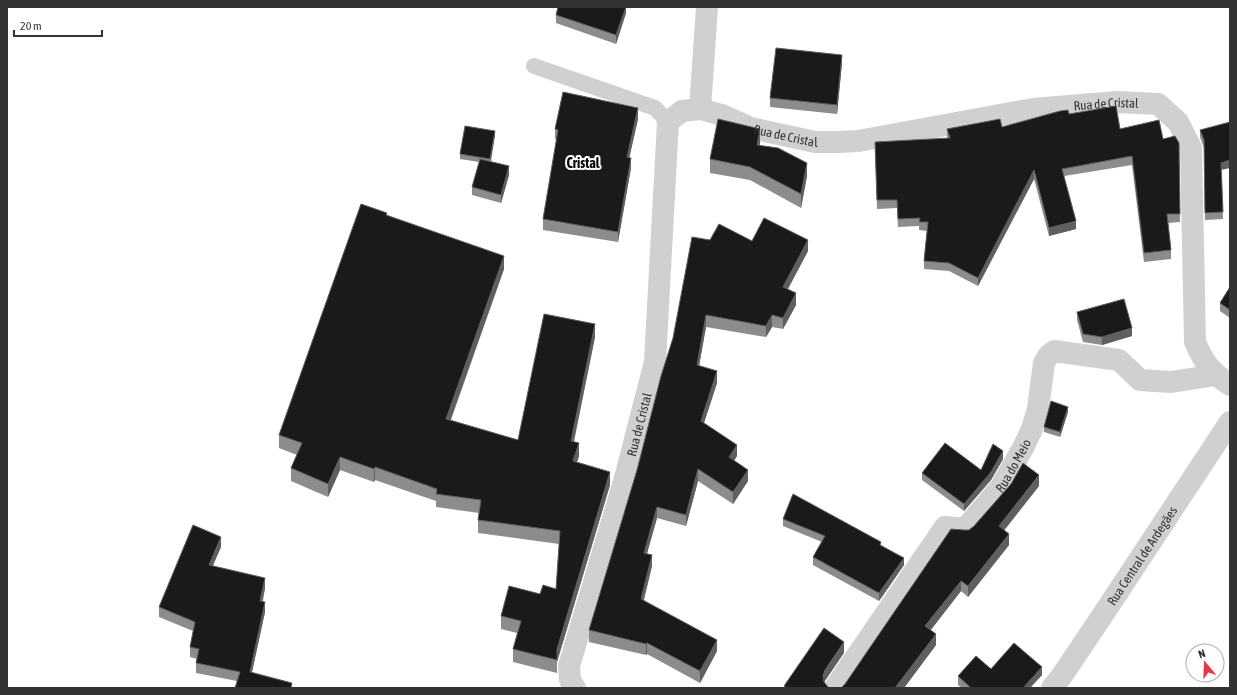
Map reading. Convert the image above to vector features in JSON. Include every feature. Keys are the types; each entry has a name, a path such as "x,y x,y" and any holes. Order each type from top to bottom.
{"street":[{"path":"700,109 707,7"},
{"name":"Rua de Cristal","path":"575,688 570,680 569,666 625,478 655,362 668,122 682,111 700,109 722,115 751,128 814,142 838,142 858,141 1033,109 1116,102 1158,104 1178,122 1191,148 1195,342 1202,358 1223,380"},
{"name":"Rua do Meio","path":"835,688 945,527 965,529 1001,487 1032,429 1038,409 1044,363 1048,356 1054,351 1119,360 1140,380 1171,382 1223,380"},
{"name":"Rua Central de Ardegães","path":"1052,688 1061,677 1228,428"}],"lane":[{"path":"534,66 655,108 668,122"}],"building":[{"path":"558,7 626,7 616,35 556,15"},
{"path":"776,48 842,55 837,105 770,98"},
{"path":"563,92 638,108 627,157 631,158 618,232 543,219 558,130 555,129"},
{"path":"1116,106 1120,129 1159,120 1163,139 1175,136 1179,143 1180,214 1167,214 1171,250 1144,253 1132,156 1062,169 1076,221 1049,228 1034,170 978,278 949,263 924,261 928,222 919,222 920,218 898,219 897,200 877,200 875,142 950,138 947,129 1000,119 1002,127 1060,111 1068,110 1069,114"},
{"path":"718,119 760,129 757,145 778,148 807,163 801,194 750,167 710,159"},
{"path":"1230,122 1230,160 1221,163 1223,212 1205,213 1204,140 1200,130"},
{"path":"465,126 495,131 490,159 460,154"},
{"path":"480,159 509,166 501,195 472,187"},
{"path":"361,204 387,213 386,215 504,256 446,419 518,440 544,314 595,324 571,441 579,443 573,461 610,472 557,649 557,660 513,649 521,621 501,616 509,586 540,594 543,585 556,589 560,531 478,520 481,500 436,494 437,489 375,467 374,469 340,457 328,484 291,468 302,443 279,435"},
{"path":"764,218 808,240 783,287 796,293 783,318 772,315 766,326 706,315 697,365 717,371 701,421 737,445 729,457 748,470 733,492 698,469 686,515 657,507 644,553 652,555 641,599 717,640 700,671 647,643 589,630 637,470 661,376 673,338 692,237 710,240 719,224 752,241"},
{"path":"1230,287 1230,310 1220,303"},
{"path":"1124,299 1132,328 1102,337 1083,334 1077,312"},
{"path":"1051,401 1068,407 1060,432 1044,427"},
{"path":"945,443 981,470 993,444 1003,451 991,472 964,504 922,473"},
{"path":"1023,463 1039,475 999,526 1009,534 968,586 961,581 925,626 936,634 895,688 841,688 951,529 969,530 974,526 1011,484"},
{"path":"793,494 881,542 880,545 904,558 879,593 813,557 825,536 783,519"},
{"path":"193,525 221,537 209,565 265,578 260,601 265,602 250,672 292,683 291,688 235,688 240,672 196,663 199,649 190,647 195,622 159,607"},
{"path":"824,628 844,642 825,670 823,676 824,682 830,688 787,688 784,686"},
{"path":"1014,643 1042,667 1023,688 971,688 958,676 976,656 991,669"}],"district":[{"name":"Cristal","path":"583,163"}]}
